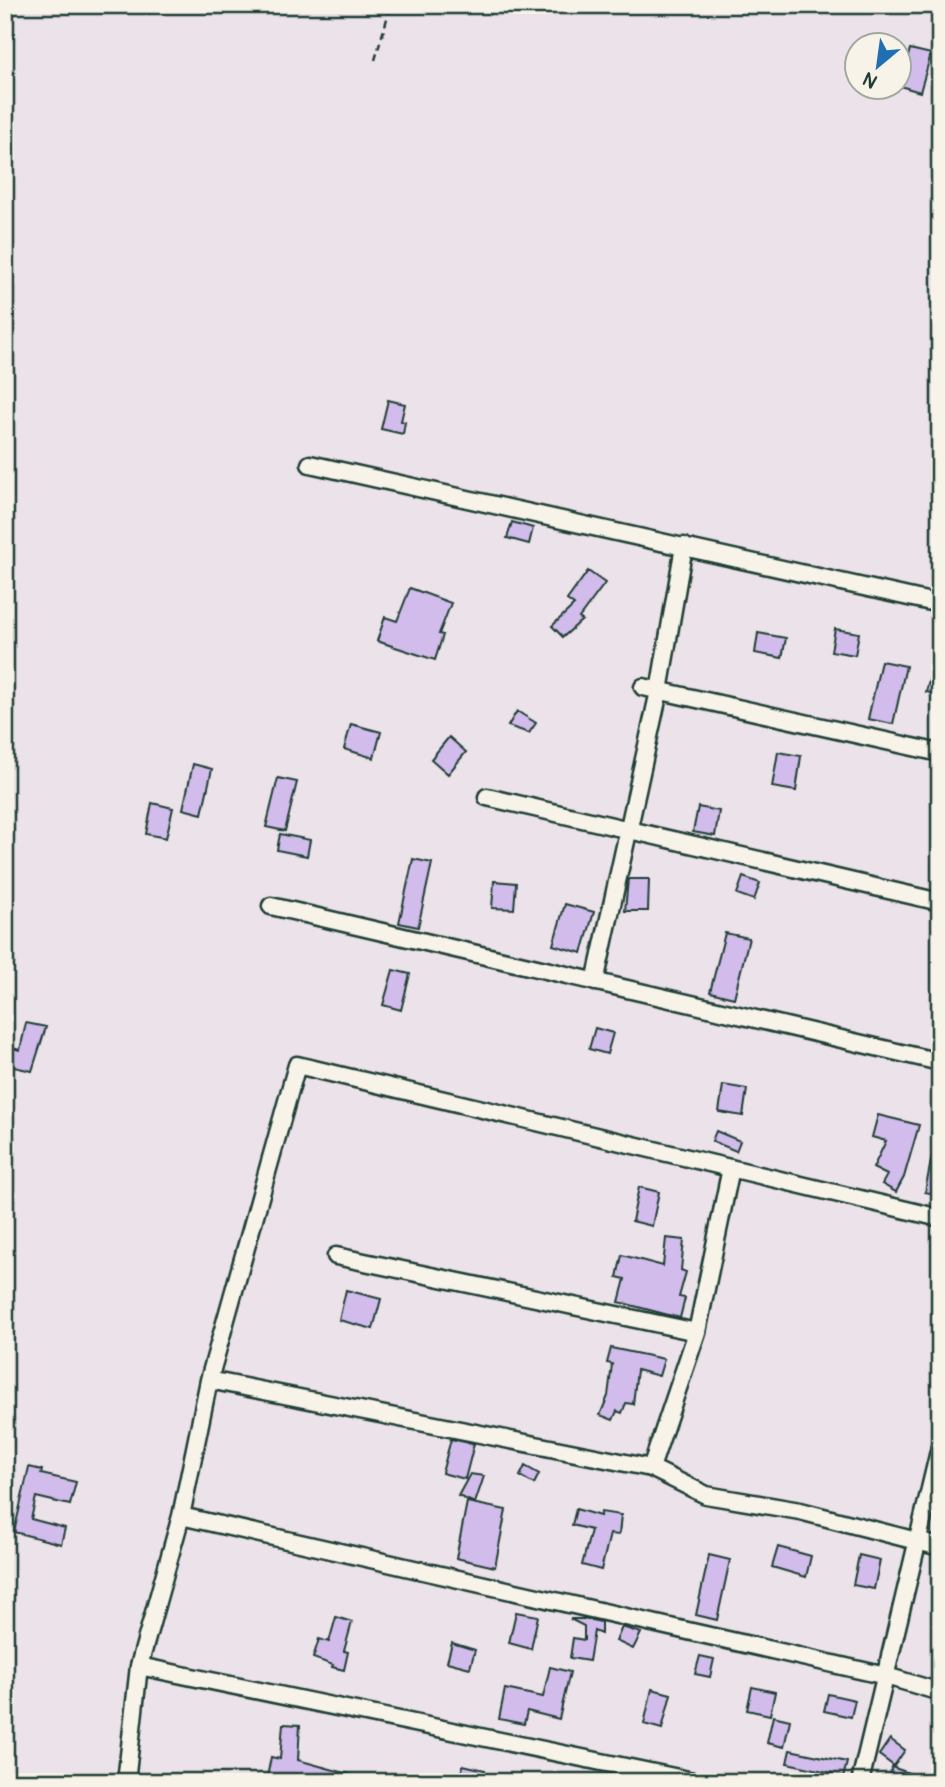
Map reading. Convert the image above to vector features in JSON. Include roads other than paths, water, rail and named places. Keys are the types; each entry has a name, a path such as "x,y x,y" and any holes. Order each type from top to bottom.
{"street":[{"path":"310,464 940,604"},
{"path":"595,982 659,691 684,546"},
{"path":"643,687 940,753"},
{"path":"487,797 940,902"},
{"path":"271,906 940,1062"},
{"path":"127,1782 139,1666 181,1516 209,1380 297,1065 940,1218"},
{"path":"651,1468 697,1332 731,1168"},
{"path":"336,1256 697,1332"},
{"path":"209,1380 651,1468 706,1495 800,1511 940,1547"},
{"path":"860,1782 940,1447"},
{"path":"181,1516 886,1676 940,1692"},
{"path":"139,1666 659,1778 698,1782"}]}
